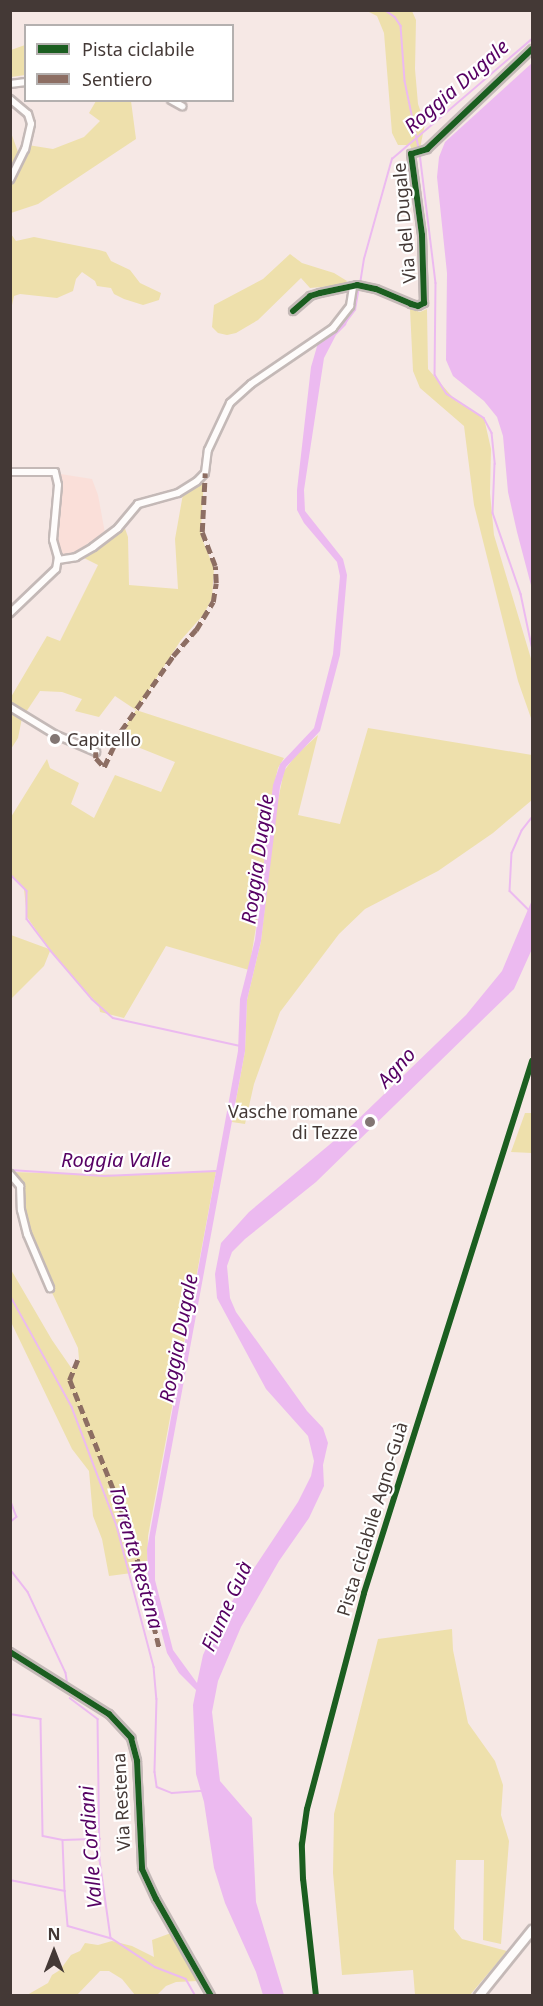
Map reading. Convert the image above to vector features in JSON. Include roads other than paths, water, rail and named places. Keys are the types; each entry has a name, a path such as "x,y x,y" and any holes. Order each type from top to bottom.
{"main road":[{"path":"479,1995 532,1930"}],"street":[{"name":"Via del Dugale","path":"355,285 364,286 411,304 421,305 425,300 420,206 411,154 422,151 532,49"},
{"path":"10,99 28,114 31,124 25,149 10,180"},
{"path":"175,102 182,106"},
{"path":"58,560 76,557 93,547 118,528 138,504 178,493 197,481 205,472 208,450 230,403 251,384 333,328 350,306 355,285 310,296 293,311"},
{"path":"10,472 55,472 58,485 52,531 58,560 50,575 10,612"},
{"path":"10,707 54,734 96,752"},
{"path":"10,1174 20,1186 21,1210 27,1234 50,1288"},
{"name":"Via Restena","path":"10,1652 108,1714 131,1738 137,1761 142,1869 156,1899 211,1995"}],"waterway":[{"path":"385,10 395,17 401,26 405,81 419,148"},
{"name":"Roggia Dugale","path":"360,284 364,259 392,159 532,39"},
{"path":"420,153 436,283 435,375 447,394 484,418 492,433 495,464 493,513 521,594 532,646"},
{"name":"Roggia Dugale","path":"346,322 355,310 359,288"},
{"path":"532,818 522,831 512,853 510,891 532,913"},
{"path":"10,874 27,891 27,919 92,999 113,1018 240,1046"},
{"name":"Roggia Valle","path":"10,1170 104,1176 216,1171"},
{"name":"Torrente Restena","path":"10,1295 72,1407 117,1526 154,1667 157,1699 155,1772 157,1787 172,1793 203,1791"},
{"name":"Valle Cordiani","path":"10,1499 17,1517 10,1523"},
{"name":"Valle Cordiani","path":"10,1569 28,1592 66,1673 68,1686"},
{"name":"Valle Cordiani","path":"70,1698 98,1719 100,1860 111,1938 155,1967 186,1979 196,1996"},
{"path":"10,1714 41,1719 43,1836 63,1840 100,1839"},
{"path":"63,1841 65,1890"},
{"path":"10,1880 65,1891 68,1926 110,1938"}],"place":[{"name":"Capitello","path":"55,739"},
{"name":"Vasche romane di Tezze","path":"370,1122"}],"water label":[{"name":"Agno","path":"396,1067"},
{"name":"Fiume Guà","path":"226,1606"}]}
